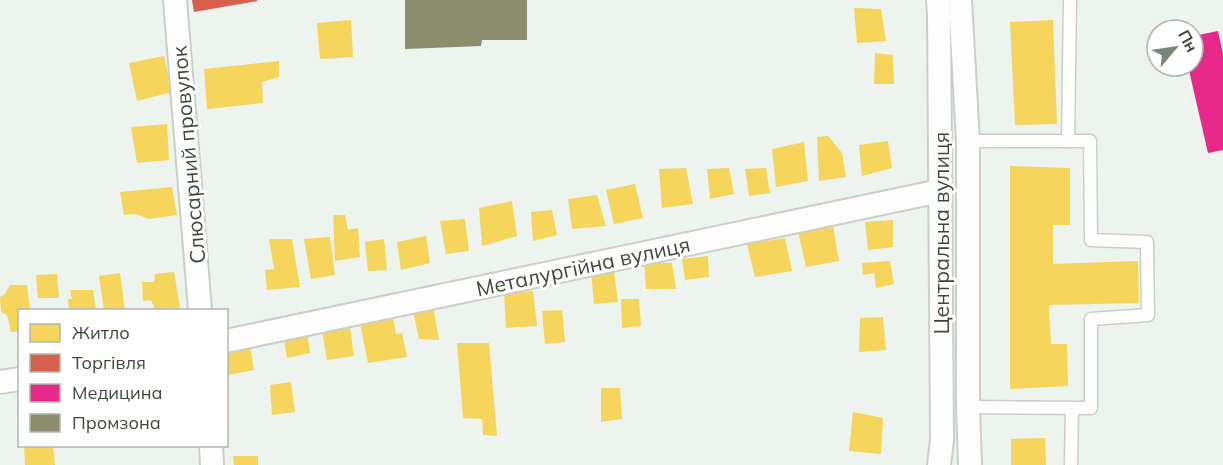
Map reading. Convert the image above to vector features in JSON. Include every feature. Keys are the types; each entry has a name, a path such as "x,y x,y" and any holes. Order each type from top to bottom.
{"street":[{"name":"Слюсарний провулок","path":"175,0 200,309"},
{"name":"Центральна вулиця","path":"938,0 942,440 939,465"},
{"name":"Центральна вулиця","path":"960,0 968,141 970,465"},
{"name":"Металургійна вулиця","path":"228,341 940,191"},
{"path":"0,382 18,379"},
{"path":"211,447 213,465"}],"lane":[{"path":"1068,141 1070,0"},
{"path":"968,141 1090,141 1091,240 1147,242 1149,315 1091,319 1091,408 968,406"},
{"path":"1071,465 1072,408"}],"building: Житло":[{"path":"854,8 881,9 886,41 857,43"},
{"path":"351,20 353,57 320,59 317,23"},
{"path":"1053,20 1057,124 1015,125 1010,22"},
{"path":"875,53 893,55 894,84 874,84"},
{"path":"164,56 172,92 137,101 129,63"},
{"path":"279,61 279,77 262,82 263,103 207,109 204,69"},
{"path":"167,124 169,160 137,163 131,127"},
{"path":"828,136 842,153 846,177 819,181 817,137"},
{"path":"888,141 892,168 862,176 859,145"},
{"path":"804,142 808,181 776,187 772,149"},
{"path":"1010,166 1070,168 1070,225 1053,225 1053,264 1138,261 1139,303 1049,305 1051,344 1067,344 1068,386 1010,389"},
{"path":"686,168 693,204 662,208 659,169"},
{"path":"729,168 734,194 710,199 707,169"},
{"path":"766,168 770,193 749,196 745,169"},
{"path":"635,184 643,218 614,224 606,190"},
{"path":"172,187 177,215 149,219 136,214 124,215 120,192"},
{"path":"597,195 606,226 572,229 568,199"},
{"path":"512,201 517,236 482,246 479,208"},
{"path":"552,210 557,235 533,241 531,212"},
{"path":"333,215 345,215 348,230 358,228 360,257 335,261"},
{"path":"465,219 469,251 446,254 440,221"},
{"path":"893,220 893,247 868,250 865,222"},
{"path":"833,226 839,261 806,267 798,231"},
{"path":"426,236 430,263 401,270 397,242"},
{"path":"330,237 335,275 311,279 304,239"},
{"path":"785,238 792,271 755,277 747,244"},
{"path":"269,239 292,239 300,287 267,290 265,270 274,269"},
{"path":"384,239 387,270 368,271 365,242"},
{"path":"708,256 709,277 685,280 682,259"},
{"path":"890,261 894,284 876,288 874,273 863,275 862,263"},
{"path":"644,263 672,263 676,289 646,289"},
{"path":"591,271 614,271 618,302 594,304"},
{"path":"174,272 180,308 155,309 151,300 143,301 142,282 154,282 155,274"},
{"path":"120,273 125,309 104,309 99,276"},
{"path":"57,274 59,298 38,298 36,275"},
{"path":"10,285 27,285 30,309 18,309 18,331 11,332 7,315 1,312 0,297 5,294"},
{"path":"70,290 93,290 96,309 69,309 68,299 72,299"},
{"path":"533,291 537,326 506,328 504,292"},
{"path":"621,299 639,299 641,326 622,328"},
{"path":"433,306 439,340 419,339 412,307"},
{"path":"562,310 565,342 545,344 542,311"},
{"path":"393,317 396,334 402,333 407,357 368,363 360,323"},
{"path":"883,317 886,350 859,352 860,318"},
{"path":"350,327 354,356 327,360 322,331"},
{"path":"307,331 310,353 287,358 283,335"},
{"path":"457,343 489,343 497,436 483,435 482,419 463,418"},
{"path":"250,345 254,370 228,375 228,347"},
{"path":"291,382 295,412 272,415 270,385"},
{"path":"601,388 620,388 622,419 601,422"},
{"path":"853,412 883,418 881,454 849,451"},
{"path":"1045,438 1046,465 1011,465 1011,439"},
{"path":"24,447 53,447 55,465 25,465"},
{"path":"233,456 258,456 258,465 234,465"}],"building: Торгівля":[{"path":"192,0 257,0 257,1 194,12"}],"building: Медицина":[{"path":"1218,31 1223,54 1223,150 1208,153 1191,78 1205,78 1205,34"}],"building: Промзона":[{"path":"405,0 527,0 527,40 482,40 481,46 405,49"}]}
